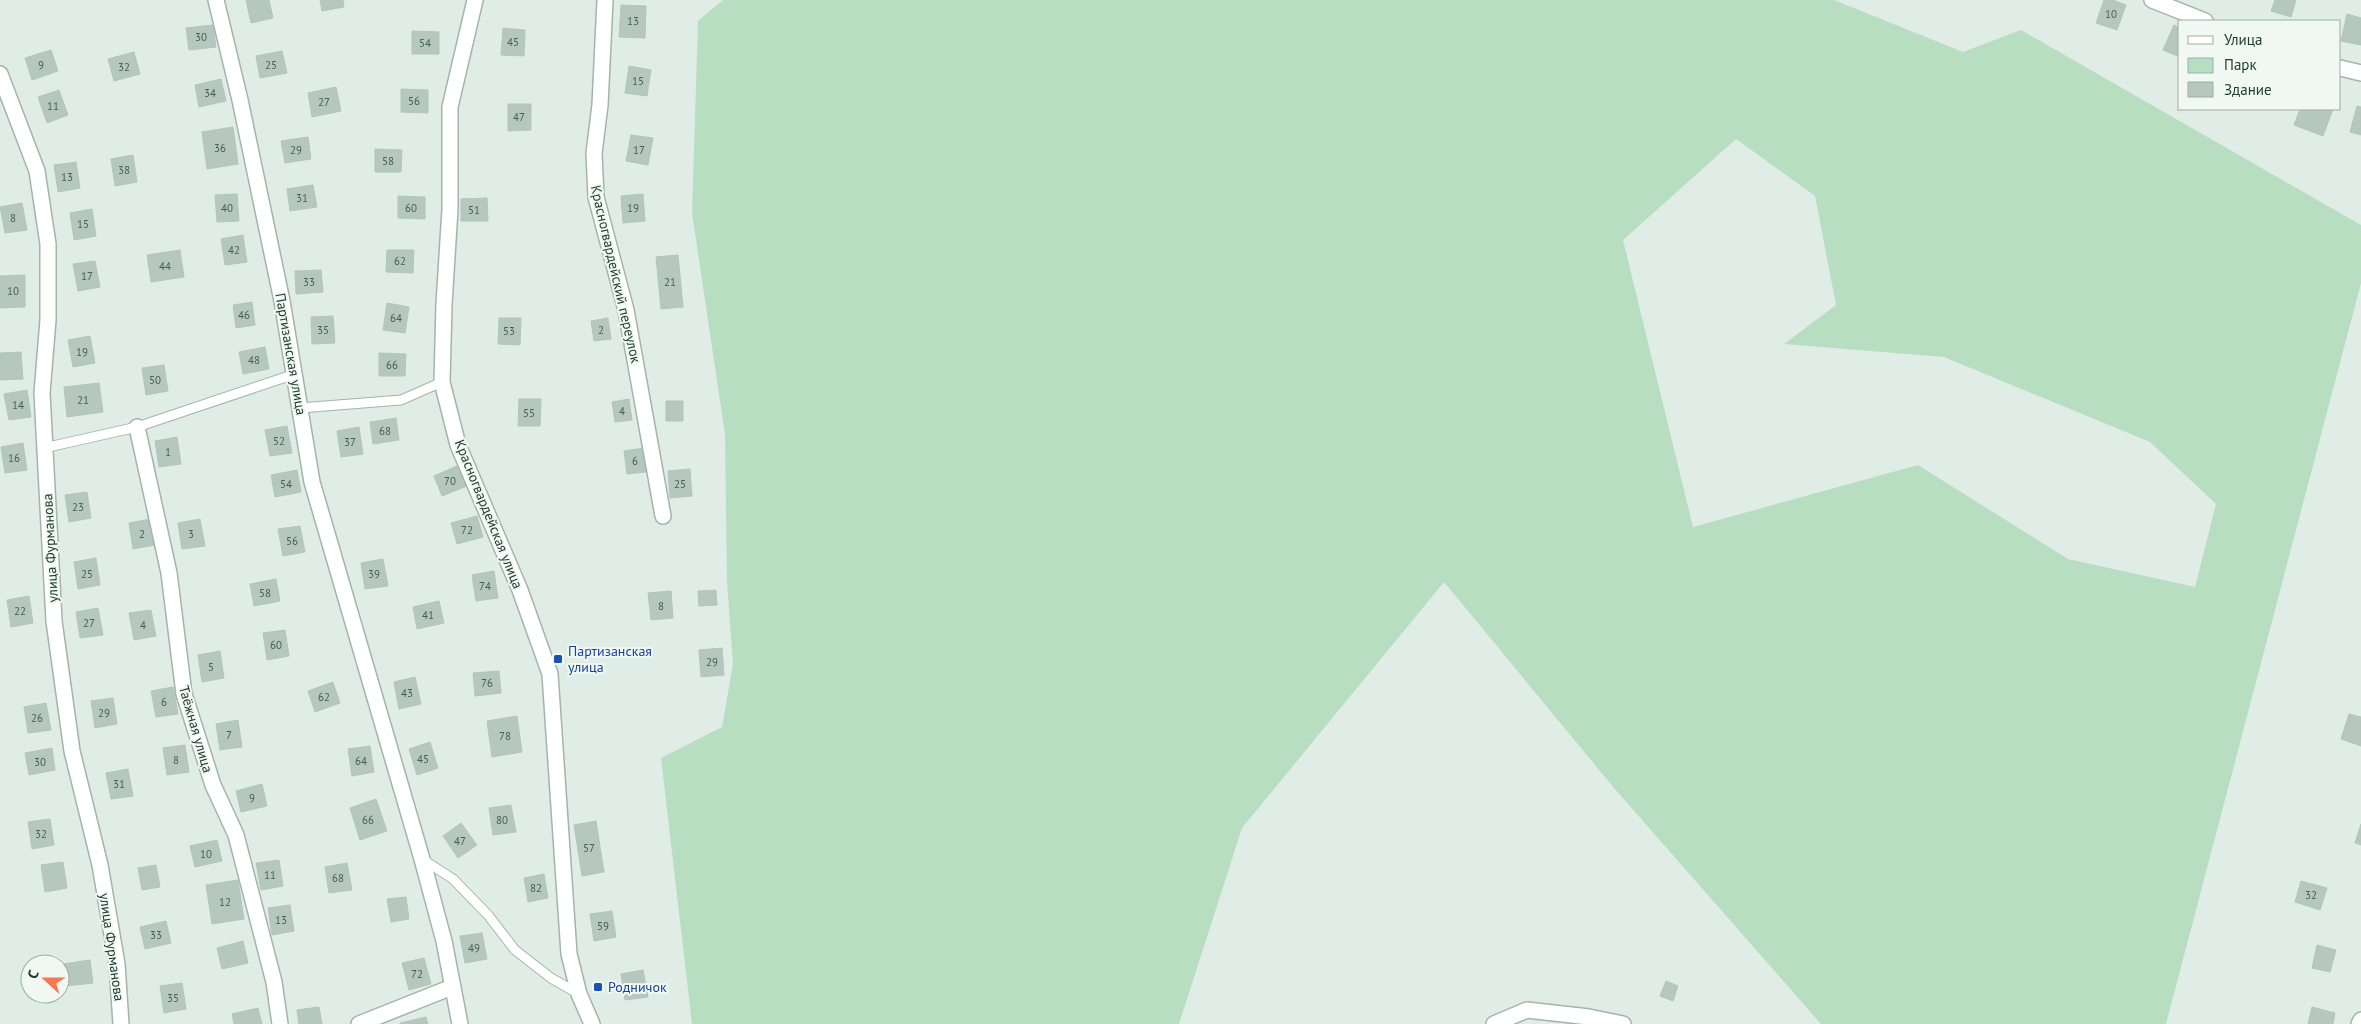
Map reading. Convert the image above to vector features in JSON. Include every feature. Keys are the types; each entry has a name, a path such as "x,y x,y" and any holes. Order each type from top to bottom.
{"street":[{"name":"Партизанская улица","path":"216,0 240,100 282,301 312,482 422,859 444,941 460,1024"},
{"name":"Красногвардейская улица","path":"475,0 450,107 450,209 444,304 442,382 458,445 520,590 550,674 569,954 579,994 592,1024"},
{"name":"Красногвардейский переулок","path":"605,0 600,105 594,153 596,197 626,310 663,516"},
{"path":"2152,0 2202,20"},
{"path":"2341,68 2361,73"},
{"name":"улица Фурманова","path":"0,74 37,171 48,244 48,320 42,393 54,621 72,750 100,865 117,964 121,1024"},
{"name":"Таёжная улица","path":"136,428 169,573 184,694 213,785 236,835 274,982 280,1024"},
{"path":"359,1024 452,987"},
{"path":"1494,1024 1527,1010 1589,1017 1623,1024"},
{"path":"2359,1024 2361,1020"}],"lane":[{"path":"44,448 136,428 295,374"},
{"path":"300,408 401,400 442,382"},
{"path":"422,859 454,880 488,915 515,950 551,978 579,994"}],"green space":[{"path":"723,0 1834,0 1963,52 2021,30 2361,225 2361,283 2166,1024 1821,1024 1614,788 1444,582 1242,828 1179,1024 692,1024 661,758 722,727 733,664 727,582 725,434 692,213 698,21","holes":["1736,139 1815,196 1836,305 1784,344 1944,357 2150,442 2216,504 2195,587 2068,559 1918,465 1693,527 1623,240"]}],"building":[{"path":"246,0 269,0 273,18 251,23"},
{"path":"320,0 343,0 344,7 322,11"},
{"path":"2104,0 2113,0 2126,5 2117,30 2096,23"},
{"path":"2275,0 2296,0 2291,17 2271,11"},
{"path":"621,5 646,6 645,38 619,37"},
{"path":"2347,14 2361,18 2361,45 2341,41"},
{"path":"213,25 216,47 189,50 186,28"},
{"path":"2174,25 2178,27 2178,56 2163,50"},
{"path":"503,28 525,30 524,56 501,55"},
{"path":"412,31 439,32 439,54 412,54"},
{"path":"51,50 58,71 32,80 25,58"},
{"path":"282,51 287,73 260,78 256,56"},
{"path":"134,52 140,74 114,81 108,59"},
{"path":"629,66 651,70 647,96 625,93"},
{"path":"221,79 226,101 199,107 195,85"},
{"path":"336,87 341,111 312,117 308,93"},
{"path":"401,89 428,90 428,113 401,112"},
{"path":"59,90 68,115 47,123 38,97"},
{"path":"508,104 531,104 531,130 508,131"},
{"path":"2357,106 2361,107 2361,135 2350,132"},
{"path":"2300,110 2333,110 2323,136 2294,125"},
{"path":"233,127 238,164 207,169 202,132"},
{"path":"631,135 653,138 648,165 626,161"},
{"path":"308,137 311,159 285,163 281,141"},
{"path":"375,149 402,150 401,172 375,172"},
{"path":"133,155 137,182 115,186 111,159"},
{"path":"76,162 80,188 58,192 54,165"},
{"path":"313,185 317,207 290,211 287,189"},
{"path":"237,194 239,221 217,222 215,195"},
{"path":"643,194 645,221 623,223 621,196"},
{"path":"398,196 425,197 425,219 398,218"},
{"path":"487,198 488,221 461,221 461,199"},
{"path":"22,203 27,230 5,233 0,207"},
{"path":"92,209 96,236 74,240 70,213"},
{"path":"243,235 247,262 225,265 221,239"},
{"path":"180,250 184,277 151,282 147,255"},
{"path":"387,250 414,250 413,273 386,272"},
{"path":"678,255 683,307 661,309 656,257"},
{"path":"95,261 100,287 78,291 73,264"},
{"path":"321,270 323,292 296,294 295,271"},
{"path":"25,275 25,307 0,308 0,276"},
{"path":"252,302 255,325 236,328 233,305"},
{"path":"387,303 409,307 405,333 383,330"},
{"path":"333,316 335,343 312,344 311,317"},
{"path":"499,318 521,318 520,345 498,344"},
{"path":"608,318 611,339 594,341 591,321"},
{"path":"90,336 95,363 73,367 68,340"},
{"path":"265,347 269,369 243,374 239,352"},
{"path":"21,352 23,379 0,380 0,353"},
{"path":"379,353 406,354 405,376 379,376"},
{"path":"164,365 168,391 146,395 142,368"},
{"path":"99,383 103,412 67,417 64,387"},
{"path":"27,390 31,417 9,420 4,394"},
{"path":"519,399 541,399 540,426 518,426"},
{"path":"629,399 632,420 615,422 612,402"},
{"path":"666,401 683,401 683,421 666,421"},
{"path":"396,418 399,440 373,444 370,422"},
{"path":"287,426 292,453 270,456 265,430"},
{"path":"359,427 363,454 341,457 337,431"},
{"path":"177,437 181,464 159,467 155,441"},
{"path":"23,443 27,470 5,473 1,447"},
{"path":"644,448 646,472 627,474 624,451"},
{"path":"459,465 467,486 442,496 434,476"},
{"path":"690,469 692,496 670,498 668,471"},
{"path":"297,470 301,492 275,497 271,475"},
{"path":"87,492 91,518 69,522 65,495"},
{"path":"477,516 483,537 457,544 451,523"},
{"path":"151,519 155,545 133,549 129,523"},
{"path":"200,519 205,546 182,549 178,523"},
{"path":"300,526 305,552 283,556 278,529"},
{"path":"96,558 100,585 78,589 74,562"},
{"path":"383,559 388,586 365,589 361,563"},
{"path":"494,571 498,598 476,601 472,575"},
{"path":"276,579 280,601 254,606 250,584"},
{"path":"716,590 717,605 699,606 698,591"},
{"path":"671,591 673,618 651,620 648,593"},
{"path":"29,596 33,623 11,627 7,600"},
{"path":"439,601 444,623 417,629 413,607"},
{"path":"98,608 103,635 80,638 76,612"},
{"path":"151,610 156,636 134,640 129,613"},
{"path":"285,630 289,656 267,660 263,633"},
{"path":"722,648 724,675 701,677 699,650"},
{"path":"220,651 224,678 202,682 198,655"},
{"path":"499,671 501,693 475,696 473,673"},
{"path":"415,677 421,704 399,709 394,682"},
{"path":"333,682 340,703 315,712 308,691"},
{"path":"173,687 178,714 156,717 151,691"},
{"path":"113,698 117,724 95,728 91,701"},
{"path":"46,703 51,730 28,733 24,707"},
{"path":"2349,714 2361,717 2361,746 2341,739"},
{"path":"517,716 522,752 492,757 487,721"},
{"path":"238,720 242,747 220,750 216,724"},
{"path":"430,742 438,768 417,775 409,749"},
{"path":"185,745 189,772 167,775 163,748"},
{"path":"370,746 374,772 352,776 348,749"},
{"path":"52,748 55,770 29,775 25,753"},
{"path":"128,769 133,796 111,799 106,773"},
{"path":"262,784 267,806 241,812 236,791"},
{"path":"376,799 387,831 360,840 350,808"},
{"path":"511,805 516,832 493,835 489,808"},
{"path":"50,819 54,845 32,849 28,822"},
{"path":"596,821 604,872 582,876 574,825"},
{"path":"461,823 477,845 458,858 443,836"},
{"path":"2361,824 2361,845 2355,843"},
{"path":"217,840 222,861 195,867 190,846"},
{"path":"279,860 283,886 261,890 256,863"},
{"path":"63,862 67,888 45,892 41,865"},
{"path":"347,863 352,890 329,893 325,867"},
{"path":"156,865 160,887 142,890 138,868"},
{"path":"544,874 548,898 528,902 524,878"},
{"path":"238,880 244,919 212,924 206,885"},
{"path":"2301,881 2327,888 2320,910 2295,902"},
{"path":"406,897 409,919 391,922 387,899"},
{"path":"290,905 294,931 272,935 268,908"},
{"path":"612,911 616,937 594,941 590,914"},
{"path":"166,921 171,943 145,949 140,927"},
{"path":"482,933 487,959 465,963 460,936"},
{"path":"243,941 248,963 222,969 217,948"},
{"path":"2317,945 2336,950 2330,972 2312,968"},
{"path":"424,958 431,984 409,990 402,963"},
{"path":"90,960 93,983 70,986 70,963"},
{"path":"643,970 648,997 625,1000 621,974"},
{"path":"1666,981 1678,986 1673,1001 1660,996"},
{"path":"182,983 186,1009 164,1013 160,986"},
{"path":"319,1007 322,1024 299,1024 297,1010"},
{"path":"2312,1007 2335,1013 2333,1024 2308,1024"},
{"path":"258,1008 262,1024 234,1024 232,1014"},
{"path":"426,1017 428,1024 400,1024 400,1023"}],"place":[{"name":"Партизанская улица","path":"558,659"},
{"name":"Родничок","path":"598,987"}]}
